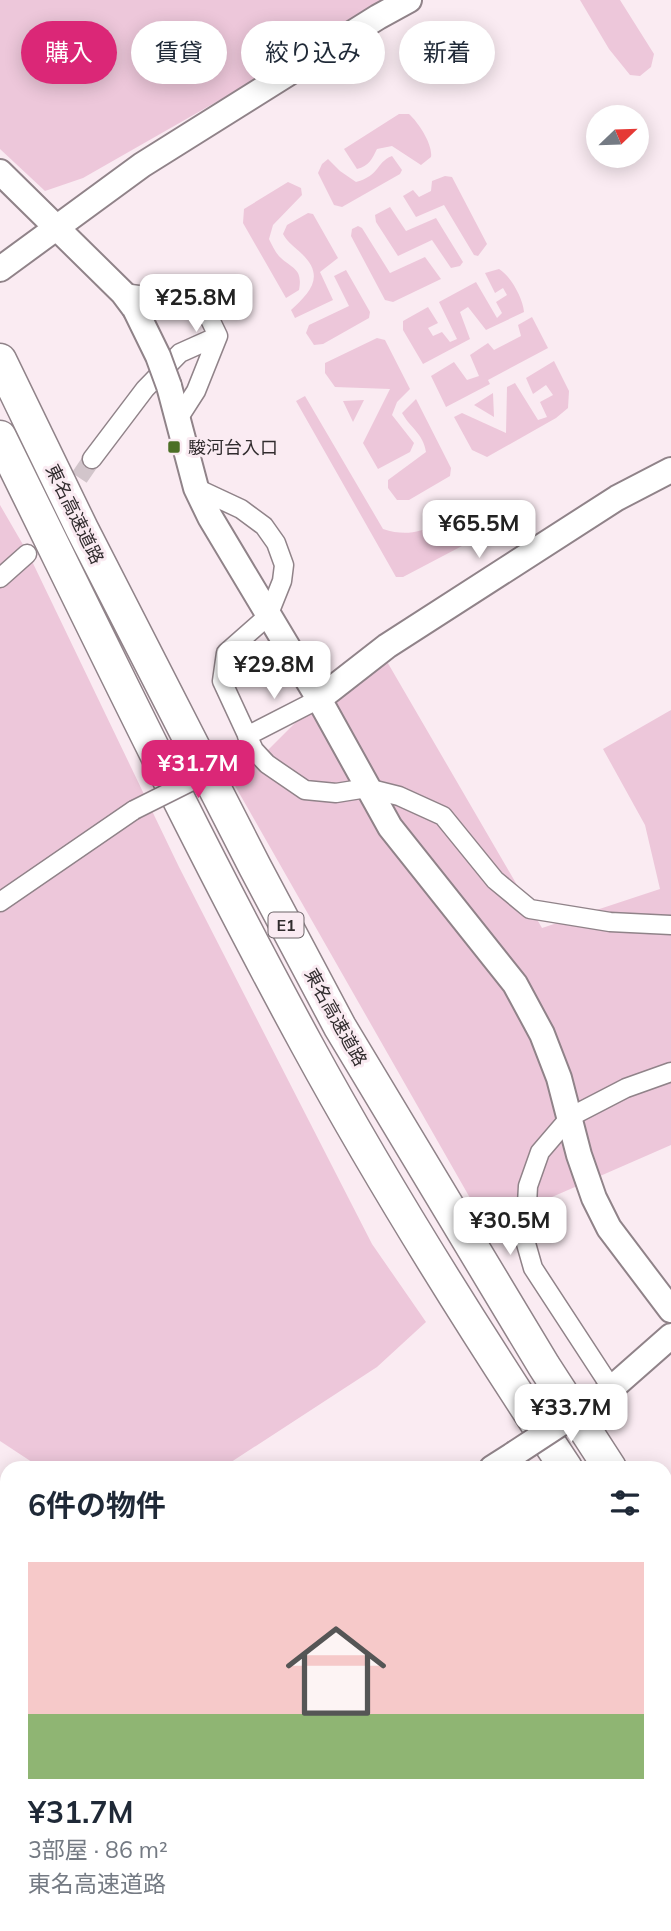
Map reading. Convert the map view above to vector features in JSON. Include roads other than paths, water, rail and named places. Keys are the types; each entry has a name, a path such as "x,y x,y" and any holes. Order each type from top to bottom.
{"highway":[{"name":"東名高速道路","path":"0,360 82,529 340,1027 529,1342 606,1461"},
{"name":"東名高速道路","path":"0,437 215,870 307,1046 403,1210 513,1389 561,1461"}],"street":[{"path":"8,263 142,165 378,16 409,0"},
{"path":"0,172 57,226 129,301 150,338 169,386 196,488 210,516 390,827 515,984 542,1034 559,1078 590,1188 604,1218 671,1310"},
{"path":"129,301 185,301 206,311 218,336 196,391 177,419"},
{"path":"92,459 145,390 180,354 218,336"},
{"path":"0,902 134,810 248,747 318,699 387,646 617,498 671,470"},
{"path":"196,488 241,509 264,526 276,542 284,565 282,581 268,616 226,653 222,681 248,747 267,764 305,790 336,793 367,788 399,796 443,816 495,880 530,909 610,922 671,925"},
{"path":"0,578 27,554"},
{"path":"608,1392 533,1268 525,1240 528,1185 540,1152 570,1117 626,1088 671,1072"},
{"path":"506,1461 608,1392 671,1336"}],"tunnel":[{"path":"64,500 92,459"}],"place":[{"name":"駿河台入口","path":"174,447"}]}
